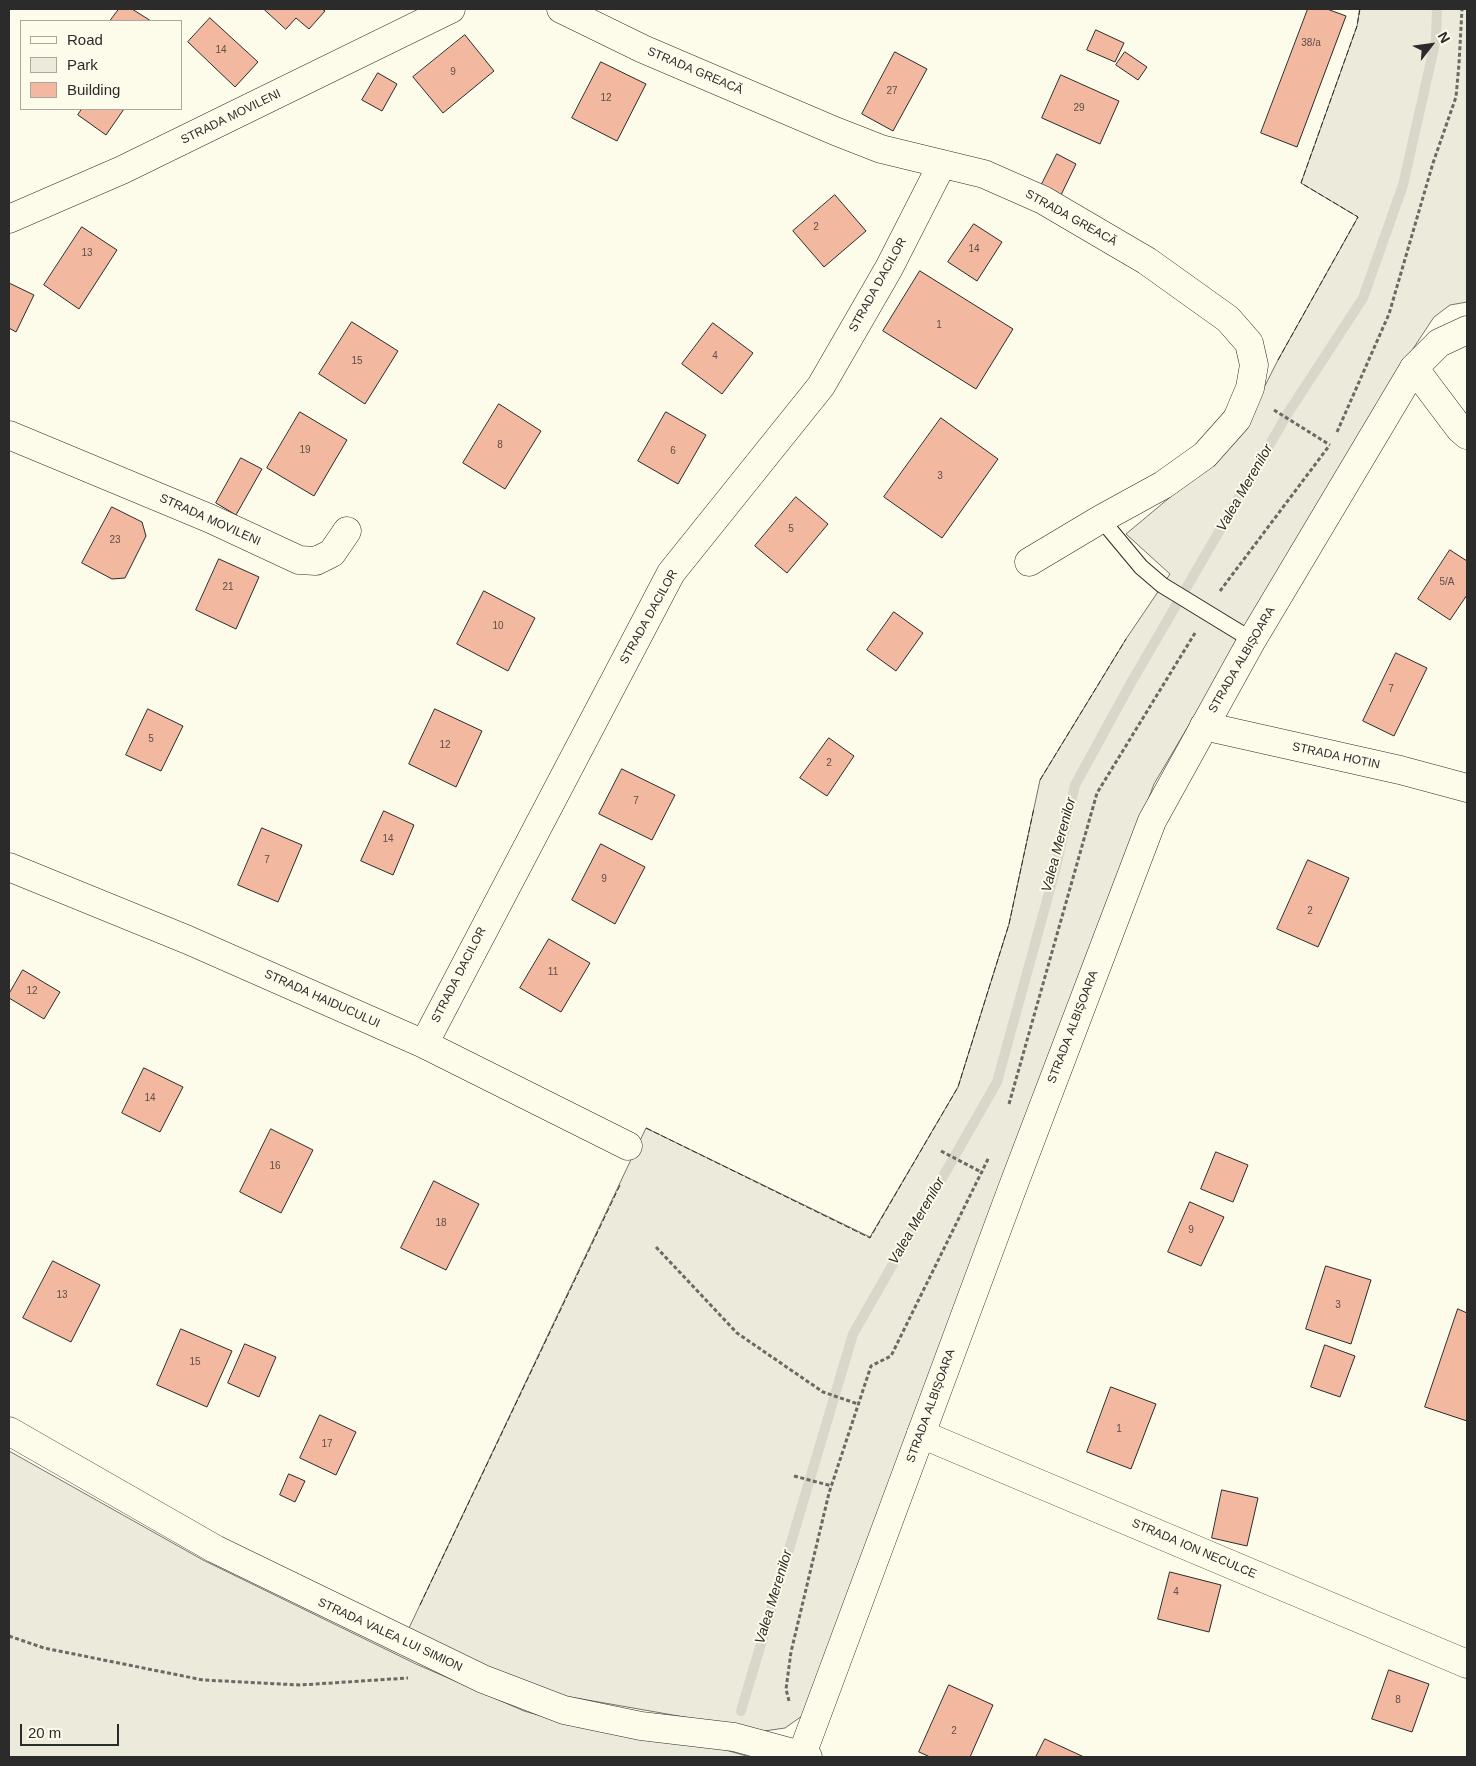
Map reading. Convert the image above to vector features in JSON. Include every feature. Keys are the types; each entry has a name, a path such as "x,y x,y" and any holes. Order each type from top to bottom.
{"street":[{"name":"STRADA GREACĂ","path":"561,9 643,49 835,131 881,149 984,174 1051,204 1147,261 1228,319 1248,343 1254,365 1250,388 1237,419 1205,455 1163,486 1101,519 1028,562"},
{"name":"STRADA MOVILENI","path":"9,220 122,170 444,10"},
{"name":"STRADA DACILOR","path":"424,1044 671,573 822,386 889,268 942,164"},
{"name":"STRADA ALBIȘOARA","path":"804,1757 1029,1143 1152,821 1252,640 1414,368 1440,343 1467,330"},
{"path":"1414,368 1460,429 1467,435"},
{"name":"STRADA MOVILENI","path":"9,435 211,520 299,560 316,560 332,553 347,531"},
{"name":"STRADA HOTIN","path":"1204,726 1400,770 1467,788"},
{"name":"STRADA HAIDUCULUI","path":"9,867 188,940 424,1044 628,1146"},
{"name":"STRADA VALEA LUI SIMION","path":"9,1431 215,1550 483,1679 564,1710 641,1726 734,1737 804,1757"},
{"name":"STRADA ION NECULCE","path":"921,1434 1467,1664"}],"lane":[{"path":"1101,519 1141,567 1162,585 1252,640"}],"path":[{"path":"1276,411 1330,445"},
{"path":"941,1151 973,1169"},
{"path":"656,1247 737,1333 823,1392 857,1404"},
{"path":"794,1476 830,1486"},
{"path":"9,1636 44,1648 204,1680 300,1685 417,1677"}],"green space":[{"path":"1360,9 1467,9 1467,302 1450,305 1434,317 1399,370 1154,784 802,1716 785,1728 764,1731 559,1695 498,1675 409,1628 646,1128 870,1237 958,1087 1009,924 1040,780 1126,639 1170,574 1126,534 1205,468 1247,421 1278,360 1358,217 1301,183 1357,26"},
{"path":"9,1451 203,1560 416,1664 524,1711 576,1726 708,1745 750,1757 9,1757"}],"building":[{"path":"119,9 132,9 149,20 111,20"},
{"path":"264,9 322,9 325,11 309,29 296,18 286,29"},
{"path":"1308,9 1327,9 1346,16 1297,147 1261,133"},
{"path":"210,18 258,62 235,87 188,42"},
{"path":"1096,30 1124,43 1115,62 1087,50"},
{"path":"465,35 494,71 443,113 413,77"},
{"path":"895,52 927,69 893,131 862,114"},
{"path":"1125,52 1147,67 1138,80 1116,65"},
{"path":"601,62 646,84 617,141 572,118"},
{"path":"378,73 397,84 382,111 362,100"},
{"path":"1061,75 1119,101 1100,144 1042,118"},
{"path":"81,110 123,110 106,135 78,115"},
{"path":"1057,154 1076,164 1061,195 1041,186"},
{"path":"835,195 866,231 824,267 793,231"},
{"path":"974,224 1002,242 977,281 948,262"},
{"path":"82,227 117,250 79,309 44,285"},
{"path":"920,271 1013,329 976,389 883,331"},
{"path":"9,283 34,295 16,332 9,328"},
{"path":"352,322 398,351 365,404 319,374"},
{"path":"713,323 753,353 722,394 682,364"},
{"path":"499,404 541,431 505,489 463,463"},
{"path":"300,412 347,440 314,496 267,468"},
{"path":"666,412 706,435 678,484 638,461"},
{"path":"941,418 998,459 942,538 884,497"},
{"path":"241,458 262,469 236,515 216,503"},
{"path":"796,497 828,524 787,573 755,546"},
{"path":"112,507 142,522 146,536 125,578 112,579 82,563"},
{"path":"1450,550 1467,561 1467,595 1450,620 1418,599"},
{"path":"219,559 259,577 236,629 196,610"},
{"path":"484,591 535,618 508,671 457,644"},
{"path":"894,612 923,633 896,671 867,650"},
{"path":"1396,653 1427,668 1394,736 1363,721"},
{"path":"148,709 183,726 161,771 126,755"},
{"path":"435,709 482,731 456,787 409,764"},
{"path":"829,738 854,756 827,796 800,778"},
{"path":"622,769 675,795 652,840 599,814"},
{"path":"384,811 414,825 393,875 361,861"},
{"path":"262,828 302,845 278,902 238,885"},
{"path":"601,844 645,867 615,924 572,900"},
{"path":"1308,860 1349,878 1318,947 1277,929"},
{"path":"549,939 590,963 561,1012 520,988"},
{"path":"23,970 60,992 44,1019 9,998 9,994"},
{"path":"144,1068 183,1087 160,1132 122,1113"},
{"path":"271,1129 313,1150 281,1213 240,1192"},
{"path":"1216,1152 1248,1165 1233,1202 1201,1189"},
{"path":"434,1181 479,1204 446,1270 401,1248"},
{"path":"1190,1202 1224,1217 1201,1266 1168,1252"},
{"path":"53,1261 100,1285 71,1342 23,1318"},
{"path":"1326,1266 1371,1280 1351,1344 1306,1329"},
{"path":"1458,1309 1467,1313 1467,1421 1425,1407"},
{"path":"181,1329 232,1351 207,1407 157,1385"},
{"path":"245,1344 276,1357 259,1397 228,1383"},
{"path":"1325,1345 1355,1356 1340,1397 1311,1387"},
{"path":"1111,1387 1156,1404 1131,1469 1087,1452"},
{"path":"320,1415 356,1432 336,1475 300,1458"},
{"path":"289,1474 305,1481 295,1502 280,1495"},
{"path":"1222,1490 1258,1498 1247,1546 1212,1538"},
{"path":"1170,1572 1221,1585 1209,1632 1158,1619"},
{"path":"1389,1670 1429,1684 1412,1732 1372,1719"},
{"path":"949,1685 993,1705 970,1757 930,1757 919,1752"},
{"path":"1045,1739 1084,1757 1036,1757"}],"waterway":[{"name":"Valea Merenilor","path":"741,1711 853,1334 997,1082 1055,871 1075,785 1132,681 1288,413 1363,298 1403,185 1436,39 1437,9"}],"fence":[{"path":"1278,360 1358,217 1301,183 1357,26 1360,9"},
{"path":"1040,780 1126,639"},
{"path":"646,1128 870,1238 958,1087 1009,924 1034,808"},
{"path":"420,1605 621,1183"}]}
